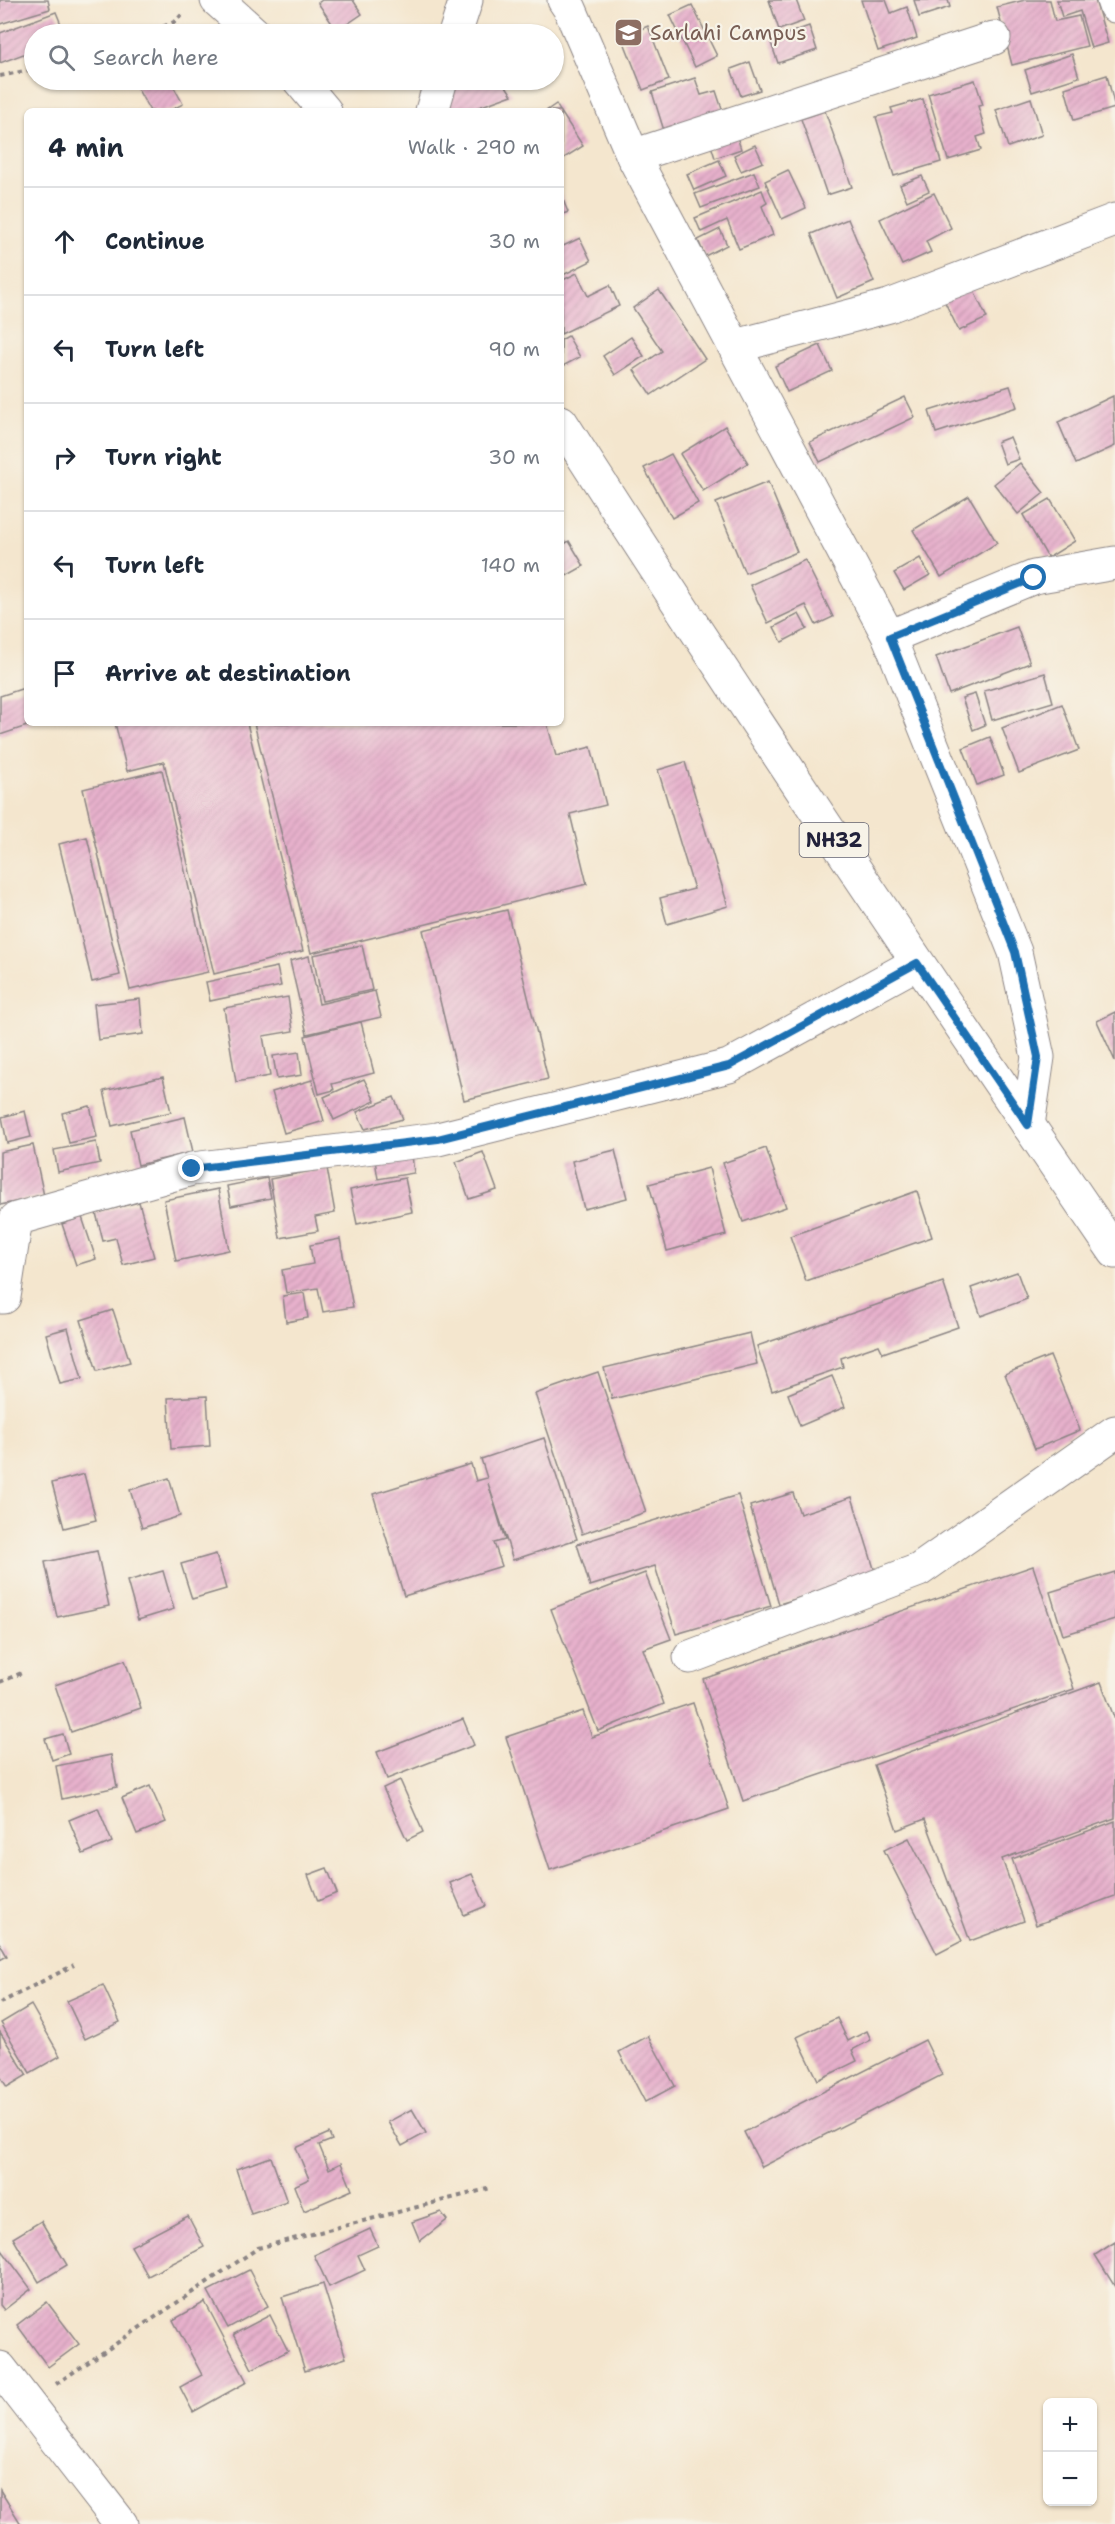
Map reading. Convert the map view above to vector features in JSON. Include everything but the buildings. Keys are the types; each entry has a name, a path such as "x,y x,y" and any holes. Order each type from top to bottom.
{"street":[{"path":"458,24 466,0"},
{"path":"564,0 570,9 633,156 890,637 1015,952 1038,1057 1028,1125"},
{"path":"1113,0 1115,6"},
{"path":"203,3 238,24"},
{"path":"633,156 994,38"},
{"path":"307,90 322,108"},
{"path":"433,108 438,90"},
{"path":"736,346 889,306 1115,220"},
{"name":"NH32","path":"564,427 699,637 917,963 1115,1252"},
{"path":"890,637 1034,578 1115,563"},
{"path":"0,1297 4,1296 16,1219 192,1169 438,1139 729,1066 917,963"},
{"path":"690,1657 919,1570 1115,1432"},
{"path":"0,2368 121,2524"}],"path":[{"path":"169,24 203,3"},
{"path":"0,76 24,71"},
{"path":"0,1682 24,1672"},
{"path":"0,2003 26,1992 74,1965"},
{"path":"28,2403 258,2248 491,2188"}],"place":[{"name":"Sarlahi Campus","path":"629,33"}],"route":[{"path":"192,1169 438,1139 729,1066 917,963 1028,1125 1038,1057 1015,952 890,637 1034,578"}]}
